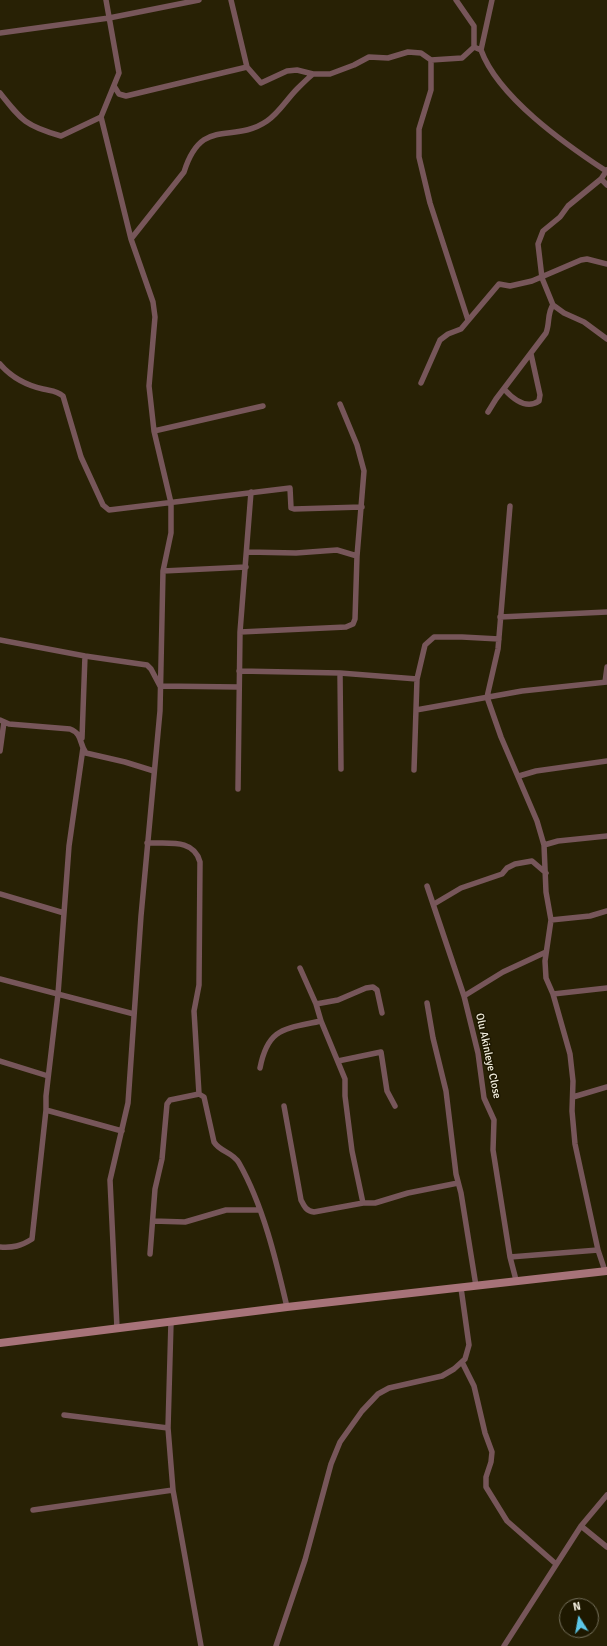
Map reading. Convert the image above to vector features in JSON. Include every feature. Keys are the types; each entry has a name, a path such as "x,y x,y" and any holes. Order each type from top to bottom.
{"main road":[{"path":"0,1343 287,1307 606,1271"}],"street":[{"path":"106,0 119,73 100,117 132,239 153,302 155,317 149,386 154,432 171,503 170,533 164,571 160,686 154,771 147,843 128,1103 110,1180 117,1328"},
{"path":"0,33 109,18 199,0"},
{"path":"231,0 247,67 261,83 287,71 297,70 313,74 330,74 369,57 388,58 408,52 421,53 431,60 462,58 474,47 474,26 456,0"},
{"path":"492,0 481,50 484,58 515,101 566,145 606,170 601,179 568,206 560,217 543,231 538,244 542,278 553,305 564,313 584,322 607,339"},
{"path":"474,47 481,50"},
{"path":"431,60 431,90 419,129 419,158 430,203 468,320"},
{"path":"114,86 119,94 126,96 247,67"},
{"path":"132,239 184,172 188,158 197,145 209,136 256,127 268,120 313,74"},
{"path":"0,93 20,119 36,128 61,136 100,117"},
{"path":"601,179 607,185"},
{"path":"420,383 440,340 448,334 461,329 499,284 510,286 542,278 581,260 587,259 607,264"},
{"path":"488,412 546,333 549,326 548,315 553,305"},
{"path":"504,389 512,397 524,404 534,405 539,401 540,395 531,354"},
{"path":"0,364 18,380 42,389 58,392 63,396 81,457 103,505 109,510 290,488 291,508 294,509 362,507"},
{"path":"240,632 346,627 352,624 355,619 357,556 364,471 357,445 340,404"},
{"path":"154,432 263,406"},
{"path":"238,789 238,687 240,632 252,492"},
{"path":"510,506 499,639 487,697 501,737 537,821 544,845 546,892 551,920 546,952 546,978 553,994 570,1054 575,1144 598,1250 606,1271"},
{"path":"247,552 296,553 337,550 357,556"},
{"path":"164,571 246,567"},
{"path":"500,617 607,612"},
{"path":"414,770 417,679 425,645 434,637 499,639"},
{"path":"0,640 85,656 147,665 160,686"},
{"path":"0,1247 10,1248 22,1246 32,1239 46,1110 48,1076 58,994 69,846 83,748 85,656"},
{"path":"416,710 487,697 606,682 607,668"},
{"path":"239,671 340,673 417,679"},
{"path":"340,673 341,769"},
{"path":"160,686 238,687"},
{"path":"0,751 2,721 65,728 75,731 82,739"},
{"path":"83,748 86,753 125,762 154,771"},
{"path":"519,776 536,771 607,761"},
{"path":"544,845 558,841 607,836"},
{"path":"147,843 183,844 193,848 198,853 200,862 199,985 194,1011 199,1094"},
{"path":"434,904 462,888 502,874 507,868 515,864 532,861 546,873"},
{"name":"Olu Akinleye Close","path":"427,886 464,996 476,1045 484,1098 494,1120 493,1150 510,1257 516,1280"},
{"path":"0,894 64,913"},
{"path":"551,920 590,916 607,911"},
{"path":"464,996 503,972 546,952"},
{"path":"300,968 346,1078 345,1096 352,1151 363,1203"},
{"path":"0,979 134,1014"},
{"path":"316,1004 338,1000 366,988 373,987 377,990 382,1014"},
{"path":"553,994 607,988"},
{"path":"427,1003 433,1038 446,1091 458,1183 476,1286"},
{"path":"260,1068 263,1052 272,1037 286,1029 321,1021"},
{"path":"338,1061 381,1052 387,1091 396,1106"},
{"path":"0,1061 48,1076"},
{"path":"573,1097 607,1086"},
{"path":"150,1254 154,1221 155,1189 162,1159 167,1104 170,1100 199,1094 204,1097 214,1142 218,1148 231,1154 238,1162 260,1210 280,1276 287,1307"},
{"path":"284,1106 301,1200 308,1211 314,1212 363,1203 376,1203 408,1193 458,1183"},
{"path":"46,1110 122,1131"},
{"path":"154,1221 185,1222 226,1210 260,1210"},
{"path":"510,1257 598,1250"},
{"path":"276,1646 305,1560 331,1464 340,1442 362,1411 378,1394 389,1388 442,1376 462,1362 468,1353 469,1345 461,1288"},
{"path":"171,1322 168,1428 173,1490 202,1646"},
{"path":"462,1362 474,1386 485,1433 492,1452 492,1462 486,1477 486,1487 507,1521 556,1564"},
{"path":"64,1415 168,1428"},
{"path":"33,1510 173,1490"},
{"path":"504,1646 581,1526 607,1495"},
{"path":"581,1526 607,1547"}]}
